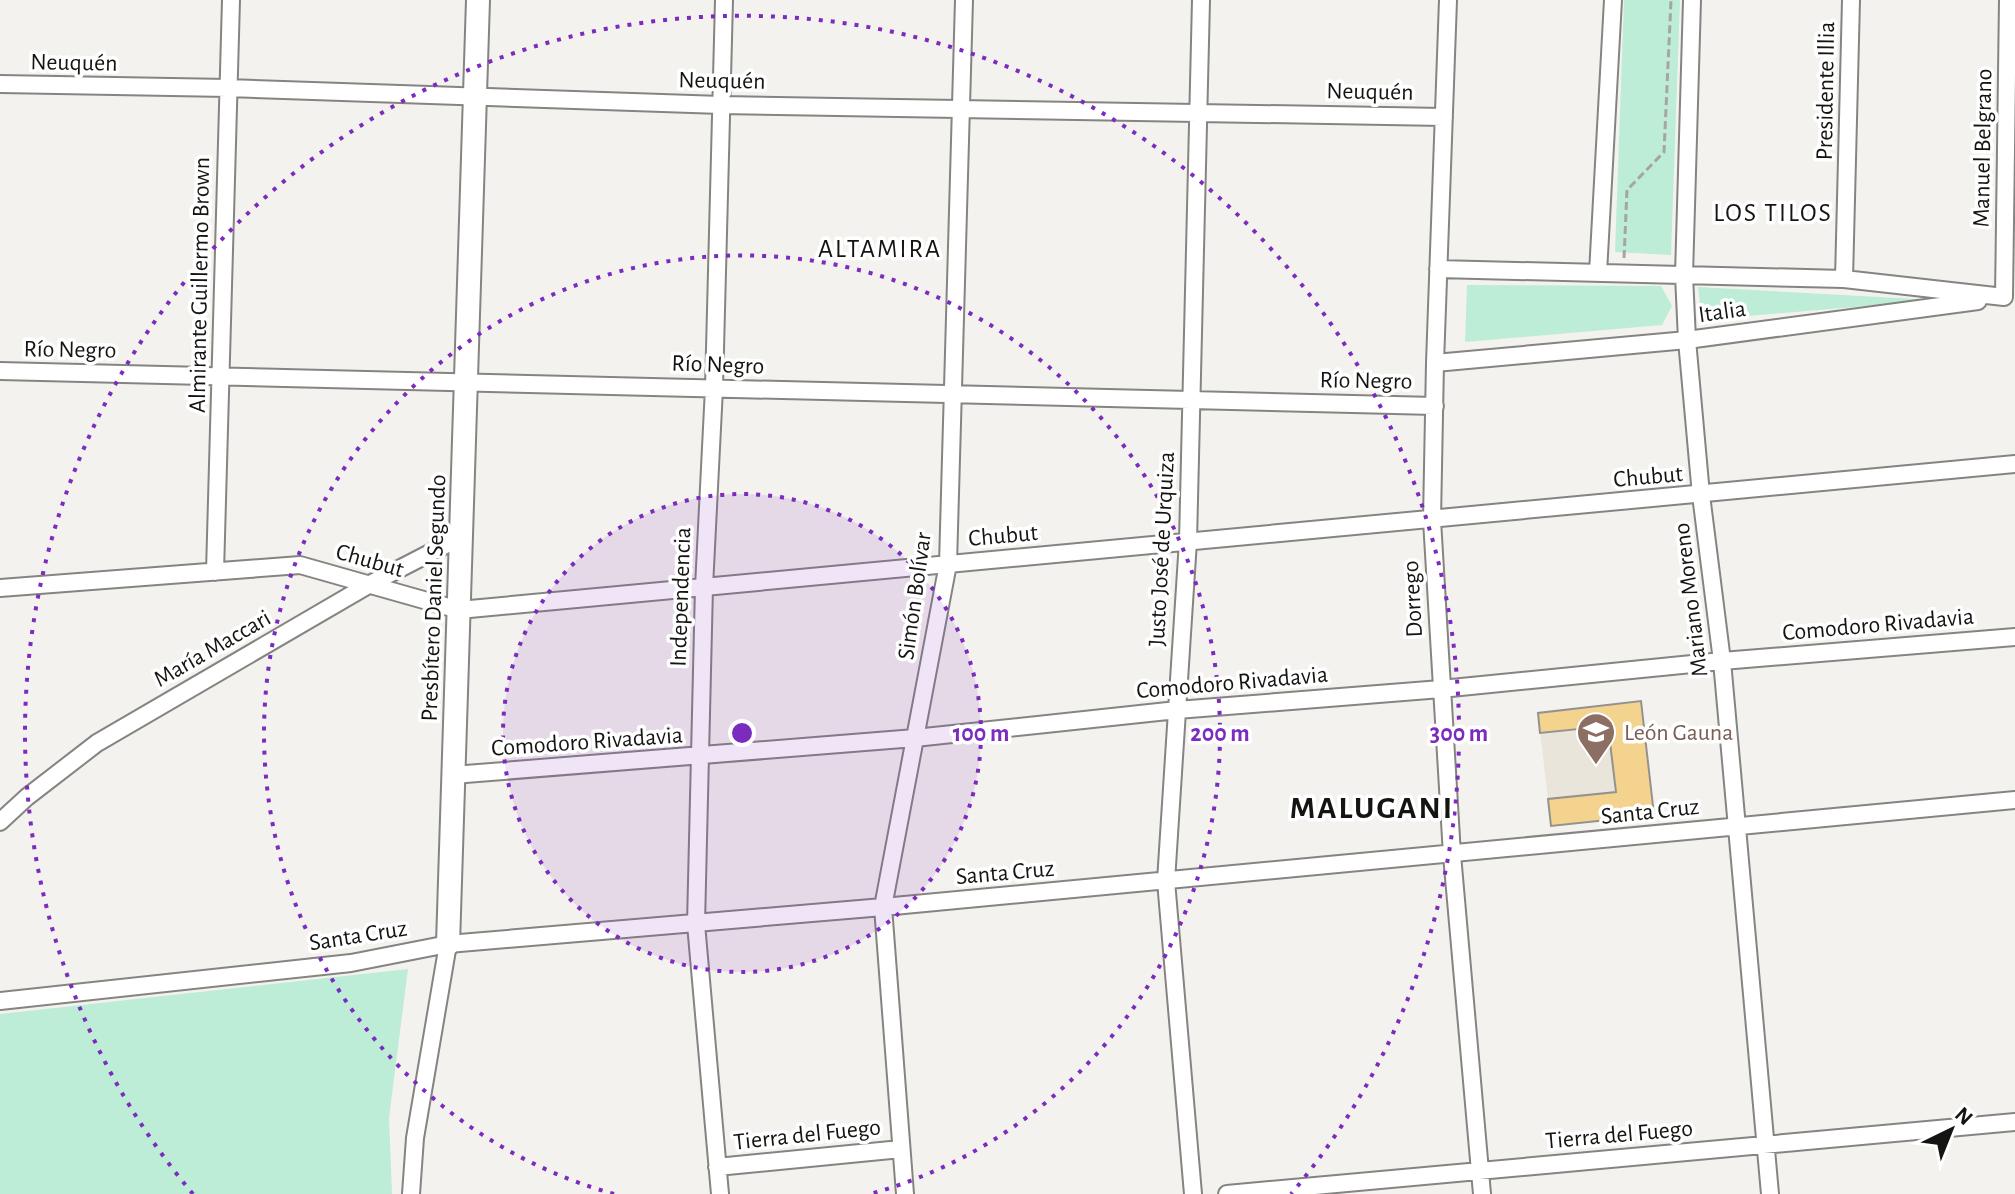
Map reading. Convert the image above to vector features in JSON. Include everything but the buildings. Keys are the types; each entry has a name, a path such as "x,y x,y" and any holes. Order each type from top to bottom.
{"main road":[{"name":"Presbítero Daniel Segundo","path":"448,944 478,0"}],"street":[{"name":"Almirante Guillermo Brown","path":"215,572 231,0"},
{"name":"Independencia","path":"720,1194 696,924 724,0"},
{"name":"Simón Bolívar","path":"905,1194 883,907 948,564 964,0"},
{"name":"Justo José de Urquiza","path":"1193,1194 1166,881 1188,541 1201,0"},
{"name":"Dorrego","path":"1448,0 1432,520 1452,855 1482,1194"},
{"path":"1598,273 1613,0"},
{"name":"Mariano Moreno","path":"1692,0 1684,275 1687,340 1701,495 1722,661 1770,1194"},
{"name":"Presidente Illia","path":"1844,279 1851,0"},
{"name":"Manuel Belgrano","path":"2008,0 2010,297"},
{"name":"Neuquén","path":"0,84 228,88 721,105 1444,117"},
{"path":"1438,269 1844,279 2010,297"},
{"name":"Italia","path":"1435,363 1687,340 2010,297"},
{"name":"Río Negro","path":"0,371 1435,406"},
{"name":"Chubut","path":"0,588 300,565 459,610 2015,464"},
{"name":"María Maccari","path":"0,822 97,743 370,584 461,537"},
{"name":"Comodoro Rivadavia","path":"453,775 699,758 1177,710 2015,637"},
{"name":"Santa Cruz","path":"0,1001 351,963 448,944 1452,855 2015,800"},
{"name":"Presbítero Daniel Segundo","path":"411,1194 415,1138 448,944"},
{"name":"Tierra del Fuego","path":"1227,1194 2015,1122"},
{"name":"Tierra del Fuego","path":"717,1167 901,1149"}],"path":[{"path":"1623,273 1627,190 1664,152 1671,0"}],"shaded area":[{"name":"León Gauna","path":"1641,701 1654,815 1551,826 1538,713"}],"green space":[{"path":"1624,0 1680,0 1671,255 1615,252"},
{"path":"1467,285 1661,286 1672,306 1662,325 1465,342"},
{"path":"1698,287 1935,300 1702,320"},
{"path":"408,969 389,1118 392,1194 0,1194 0,1014"}],"place":[{"name":"León Gauna","path":"1596,766"}],"district":[{"name":"LOS TILOS","path":"1773,212"},
{"name":"ALTAMIRA","path":"880,248"},
{"name":"MALUGANI","path":"1372,807"}]}
